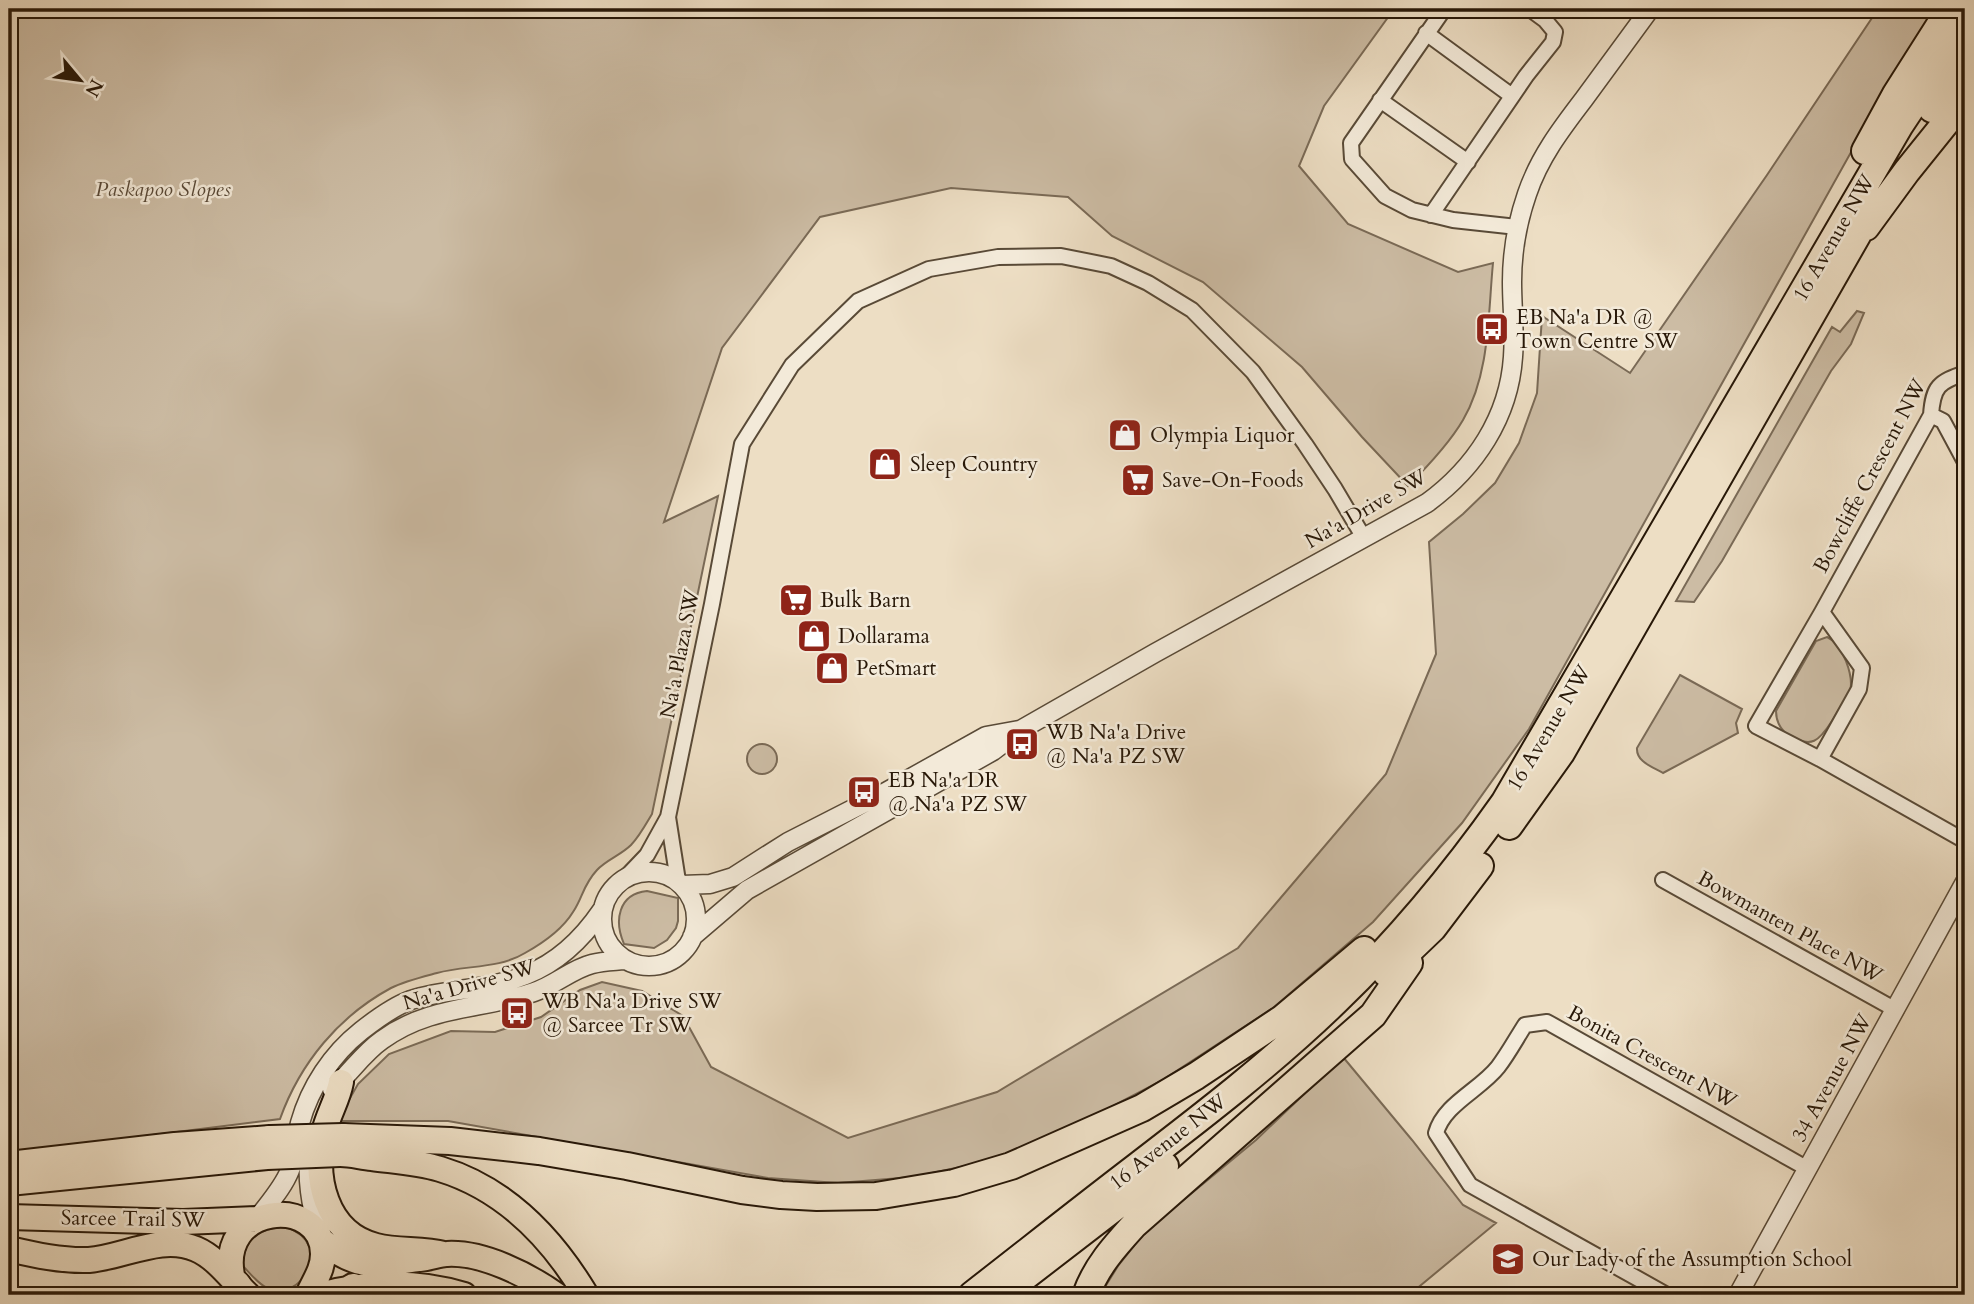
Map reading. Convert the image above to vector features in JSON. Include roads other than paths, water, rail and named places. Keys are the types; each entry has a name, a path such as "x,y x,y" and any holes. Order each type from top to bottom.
{"highway":[{"path":"1821,278 1856,168 1896,94 1950,9"},
{"name":"16 Avenue NW","path":"1001,1295 1282,1074 1433,928 1561,753 1821,278 1900,125 1965,27"},
{"name":"16 Avenue NW","path":"972,1295 1252,1076 1357,980 1424,907 1504,803 1821,278 1965,60"},
{"path":"1821,278 1965,99"},
{"path":"9,1165 175,1146 269,1148 441,1140 512,1147 627,1166 742,1190 817,1197 876,1196 954,1183 1011,1166 1142,1108 1283,1018 1335,976 1401,913 1464,843 1498,799 1572,689"},
{"path":"1086,1295 1107,1255 1134,1225 1373,1015 1433,928"},
{"path":"341,1082 324,1132 320,1162 322,1189 332,1214 352,1234 370,1244 400,1250 429,1250 464,1255 495,1263 525,1275 556,1295"},
{"path":"341,1146 440,1168 498,1196 520,1212 548,1240 586,1295"},
{"path":"9,1183 269,1148"},
{"name":"Sarcee Trail SW","path":"9,1217 183,1222 257,1219 274,1214 289,1216 310,1226 320,1239"},
{"path":"241,1289 230,1265 232,1248 243,1230 257,1219"},
{"path":"320,1239 340,1255 369,1264 386,1264 444,1254"},
{"path":"308,1295 321,1265 323,1253 320,1239"},
{"name":"Sarcee Trail SW","path":"9,1250 61,1259 87,1260 108,1258 152,1247 178,1244 190,1246 204,1253 241,1289"},
{"path":"320,1295 387,1284 417,1285 464,1295"}],"street":[{"path":"1444,9 1351,143 1352,159 1385,196 1412,210 1453,220 1517,227"},
{"path":"1431,215 1512,96 1553,42 1555,32 1530,9"},
{"name":"Na'a Drive SW","path":"692,937 747,890 993,751 1022,729 1155,653 1427,503 1454,481 1477,455 1495,425 1507,392 1513,358 1512,265 1517,227 1528,191 1549,146 1650,9"},
{"path":"1426,33 1512,96"},
{"path":"1380,100 1468,162"},
{"name":"Na'a Plaza SW","path":"626,877 647,855 668,817 742,444 792,365 858,301 929,269 998,257 1061,256 1111,266 1148,283 1192,310 1253,372 1313,455 1364,538"},
{"name":"Bowcliffe Crescent NW","path":"1965,373 1944,381 1932,397 1931,415 1756,726 1965,841"},
{"path":"1931,415 1943,421 1965,462"},
{"path":"1820,759 1859,689 1862,668 1822,612"},
{"name":"Na'a Drive SW","path":"680,883 710,884 733,877 788,842 884,793 986,736 1022,729"},
{"name":"Na'a Plaza SW","path":"668,817 680,883"},
{"path":"640,872 655,872 680,883 694,907 696,922 692,937 682,952 658,965 641,965 624,960 611,948 602,925 602,910 608,895 619,882 640,872"},
{"name":"Bowmanten Place NW","path":"1663,880 1896,1010"},
{"name":"34 Avenue NW","path":"1738,1295 1965,882"},
{"name":"Na'a Drive SW","path":"257,1219 289,1171 302,1116 316,1084 331,1062 355,1036 375,1020 410,1001 496,985 528,974 562,954 581,938 602,910"},
{"name":"Na'a Drive SW","path":"320,1239 310,1198 309,1155 315,1128 331,1090 372,1048 388,1035 414,1021 439,1012 506,1001 539,990 590,964 624,960"},
{"name":"Bonita Crescent NW","path":"1667,1295 1470,1185 1436,1133 1439,1121 1499,1066 1525,1025 1548,1022 1808,1169"}],"place":[{"name":"EB Na'a DR @ Town Centre SW","path":"1492,329"},
{"name":"Olympia Liquor","path":"1125,435"},
{"name":"Sleep Country","path":"885,464"},
{"name":"Save-On-Foods","path":"1138,480"},
{"name":"Bulk Barn","path":"796,600"},
{"name":"Dollarama","path":"814,636"},
{"name":"PetSmart","path":"832,668"},
{"name":"WB Na'a Drive @ Na'a PZ SW","path":"1022,744"},
{"name":"EB Na'a DR @ Na'a PZ SW","path":"864,792"},
{"name":"WB Na'a Drive SW @ Sarcee Tr SW","path":"517,1013"},
{"name":"Our Lady of the Assumption School","path":"1508,1259"}],"park label":[{"name":"Paskapoo Slopes","path":"163,189"}]}
